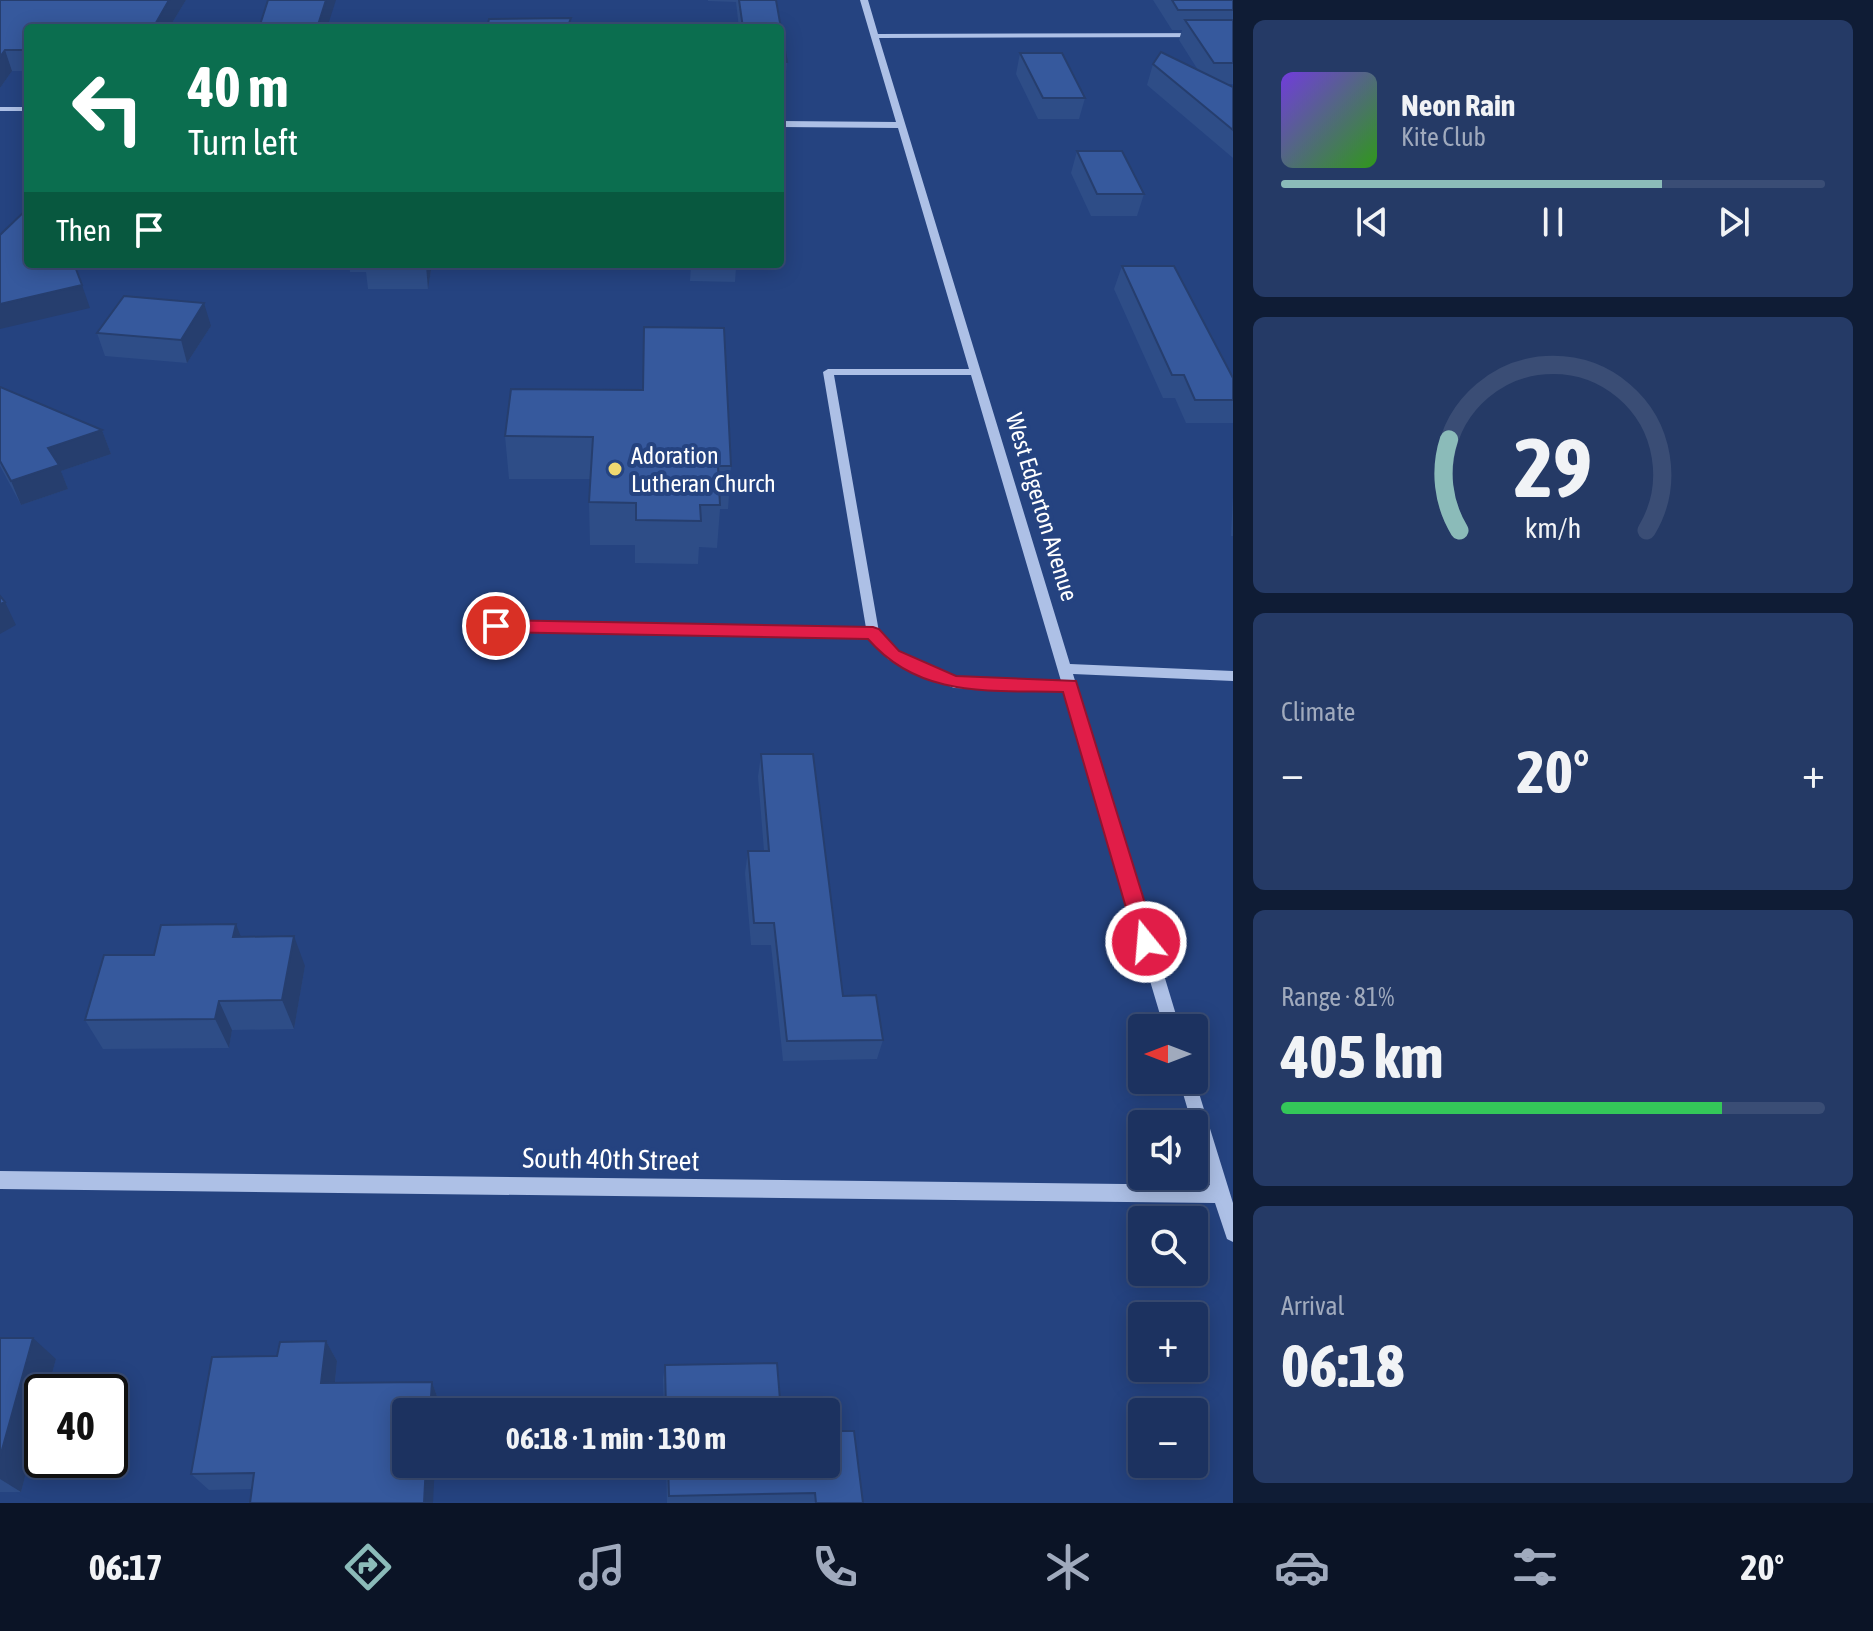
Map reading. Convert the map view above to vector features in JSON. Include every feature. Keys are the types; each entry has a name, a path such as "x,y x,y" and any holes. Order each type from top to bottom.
{"street":[{"name":"West Edgerton Avenue","path":"864,0 1168,1014"},
{"path":"875,36 1233,35"},
{"path":"0,109 24,109"},
{"path":"784,124 902,125"},
{"path":"976,372 828,372 873,633 893,656 954,683 1070,686"},
{"path":"496,626 873,633"},
{"path":"1065,669 1233,676"},
{"path":"1191,1094 1233,1233"},
{"name":"South 40th Street","path":"0,1180 1221,1194"}],"building":[{"path":"0,0 169,0 155,24 24,24 24,50 5,50 0,57"},
{"path":"268,0 326,0 318,24 260,24"},
{"path":"739,0 776,0 780,24 742,24"},
{"path":"1172,0 1233,0 1233,10 1178,10"},
{"path":"571,18 569,24 488,24 489,19"},
{"path":"1185,20 1233,20 1233,63 1214,63"},
{"path":"1161,52 1233,87 1233,130 1153,64"},
{"path":"1020,53 1062,53 1085,98 1043,98"},
{"path":"1077,151 1122,151 1144,194 1097,194"},
{"path":"24,212 24,268 76,268 82,285 0,304 0,235"},
{"path":"1122,266 1174,266 1233,378 1233,400 1195,400 1184,375 1172,375"},
{"path":"124,296 204,303 181,340 97,333"},
{"name":"Adoration Lutheran Church","path":"644,327 724,328 731,466 718,466 720,505 700,505 701,521 636,520 636,503 589,502 593,437 505,436 511,389 643,390"},
{"path":"0,387 102,430 48,448 59,465 11,481 0,461"},
{"path":"761,754 813,754 843,996 876,995 883,1040 787,1041 774,923 754,923 748,851 769,851"},
{"path":"236,924 233,937 294,936 282,1000 219,1001 215,1019 85,1020 104,955 154,955 161,925"},
{"path":"0,1338 33,1338 0,1457"},
{"path":"326,1341 321,1383 432,1382 431,1398 392,1398 392,1478 425,1478 424,1503 250,1503 254,1473 191,1474 212,1357 277,1356 280,1342"},
{"path":"777,1363 780,1398 666,1398 665,1365"},
{"path":"840,1431 854,1431 863,1503 816,1503 815,1493 669,1496 668,1478 840,1478"}],"place":[{"name":"Adoration Lutheran Church","path":"615,469"}],"route":[{"path":"496,626 873,633 893,656 954,683 1070,686 1146,942"}]}
